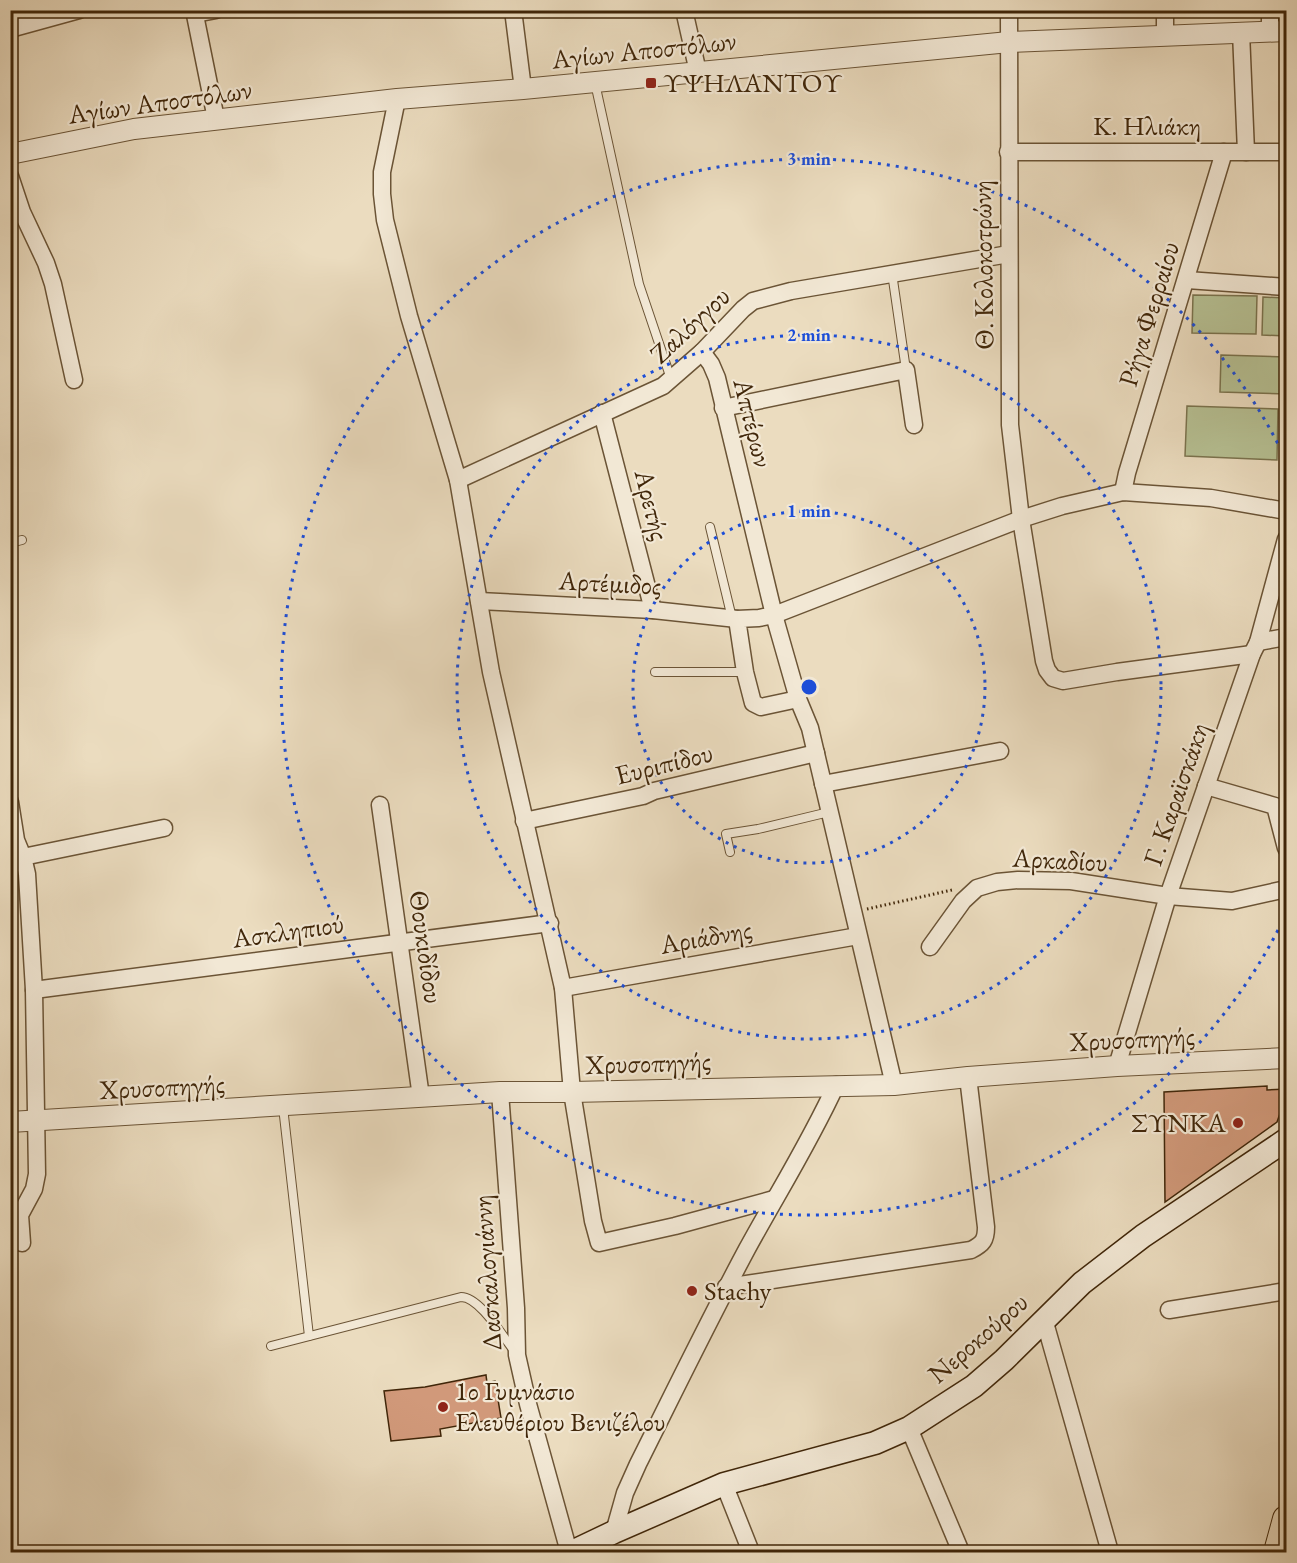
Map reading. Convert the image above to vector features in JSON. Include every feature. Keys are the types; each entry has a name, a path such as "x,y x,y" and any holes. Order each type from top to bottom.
{"main road":[{"name":"Νεροκούρου","path":"570,1552 724,1484 875,1443 909,1428 974,1386 1004,1360 1082,1283 1143,1236 1287,1140"},
{"path":"1278,1552 1287,1519"}],"street":[{"path":"10,29 79,10"},
{"path":"216,10 194,12 216,119"},
{"path":"513,10 523,89"},
{"path":"684,10 698,72"},
{"name":"Θ. Κολοκοτρώνη","path":"1009,10 1010,425 1021,519 1047,669 1053,678 1063,681 1255,648"},
{"path":"1165,10 1165,36"},
{"path":"1270,10 1278,31"},
{"name":"Αγίων Αποστόλων","path":"10,154 134,129 397,99 1009,42 1278,31"},
{"path":"1241,32 1246,152"},
{"path":"397,99 382,172 382,194 386,220 410,316 458,480 491,672 563,988 572,1092 593,1221 599,1243 675,1226 774,1199"},
{"name":"Κ. Ηλιάκη","path":"1008,152 1287,152"},
{"name":"Ρήγα Φερραίου","path":"1123,492 1224,152"},
{"path":"10,176 22,212 46,263 53,284 74,380"},
{"name":"Ζαλόγγου","path":"458,480 648,394 671,379 702,352 743,309 753,302 791,291 1009,254"},
{"path":"1186,280 1287,287"},
{"name":"Απτέρων","path":"702,352 717,378 774,615"},
{"path":"723,408 906,370 914,425"},
{"name":"Αρετής","path":"602,413 653,610"},
{"path":"798,699 757,707 750,699 734,619 774,615 1021,519 1062,506 1123,492 1211,498 1287,511"},
{"name":"Γ. Καραϊσκάκη","path":"1117,1066 1168,896 1255,648 1287,539"},
{"name":"Αρτέμιδος","path":"479,601 653,610 734,619"},
{"path":"774,615 798,699 810,728 894,1084"},
{"path":"1255,648 1287,637"},
{"path":"823,784 1000,751"},
{"name":"Ευριπίδου","path":"524,821 643,796 654,791 816,753"},
{"path":"1206,786 1279,810 1287,848"},
{"path":"10,802 16,840 24,861 34,990 37,1174 34,1189 20,1215 22,1243"},
{"name":"Θουκιδίδου","path":"380,805 421,1097"},
{"path":"24,861 164,828"},
{"name":"Αρκαδίου","path":"930,947 963,901 977,888 997,882 1071,881 1168,896 1232,901 1287,890"},
{"name":"Ασκληπιού","path":"34,990 550,923"},
{"name":"Αριάδνης","path":"563,988 858,936"},
{"name":"Χρυσοπηγής","path":"10,1122 500,1092 894,1084 1117,1066 1287,1058"},
{"path":"726,1287 971,1250 980,1246 986,1238 986,1227 968,1077"},
{"path":"614,1532 633,1474 726,1287 774,1199 817,1128 836,1085"},
{"name":"Δασκαλογιάννη","path":"500,1092 516,1308 517,1355 528,1404 570,1552"},
{"path":"1169,1310 1287,1291"},
{"path":"1044,1319 1110,1552"},
{"path":"909,1428 961,1552"},
{"path":"724,1484 751,1552"}],"lane":[{"path":"595,82 639,284 671,379"},
{"path":"892,273 906,370"},
{"path":"710,527 734,619"},
{"path":"10,543 22,540"},
{"path":"655,672 745,672"},
{"path":"730,852 726,834 830,812"},
{"path":"283,1107 309,1336"},
{"path":"272,1346 453,1298 467,1297 484,1312 517,1355"}],"path":[{"path":"853,912 942,891 977,888"}],"green space":[{"path":"1193,295 1257,296 1256,334 1192,333"},
{"path":"1263,297 1286,298 1286,336 1262,335"},
{"path":"1221,355 1286,357 1286,394 1220,392"},
{"path":"1187,406 1278,409 1277,460 1185,456"}],"building":[{"path":"1267,1086 1267,1090 1287,1089 1287,1107 1282,1108 1277,1122 1165,1202 1164,1092"},
{"name":"1ο Γυμνάσιο Ελευθέριου Βενιζέλου","path":"486,1375 487,1383 495,1381 501,1418 440,1429 441,1436 391,1441 384,1391 425,1387"}],"place":[{"name":"ΥΨΗΛΑΝΤΟΥ","path":"651,83"},
{"name":"ΣΥΝΚΑ","path":"1238,1123"},
{"name":"Stachy","path":"692,1291"},
{"name":"1ο Γυμνάσιο Ελευθέριου Βενιζέλου","path":"443,1407"}]}
